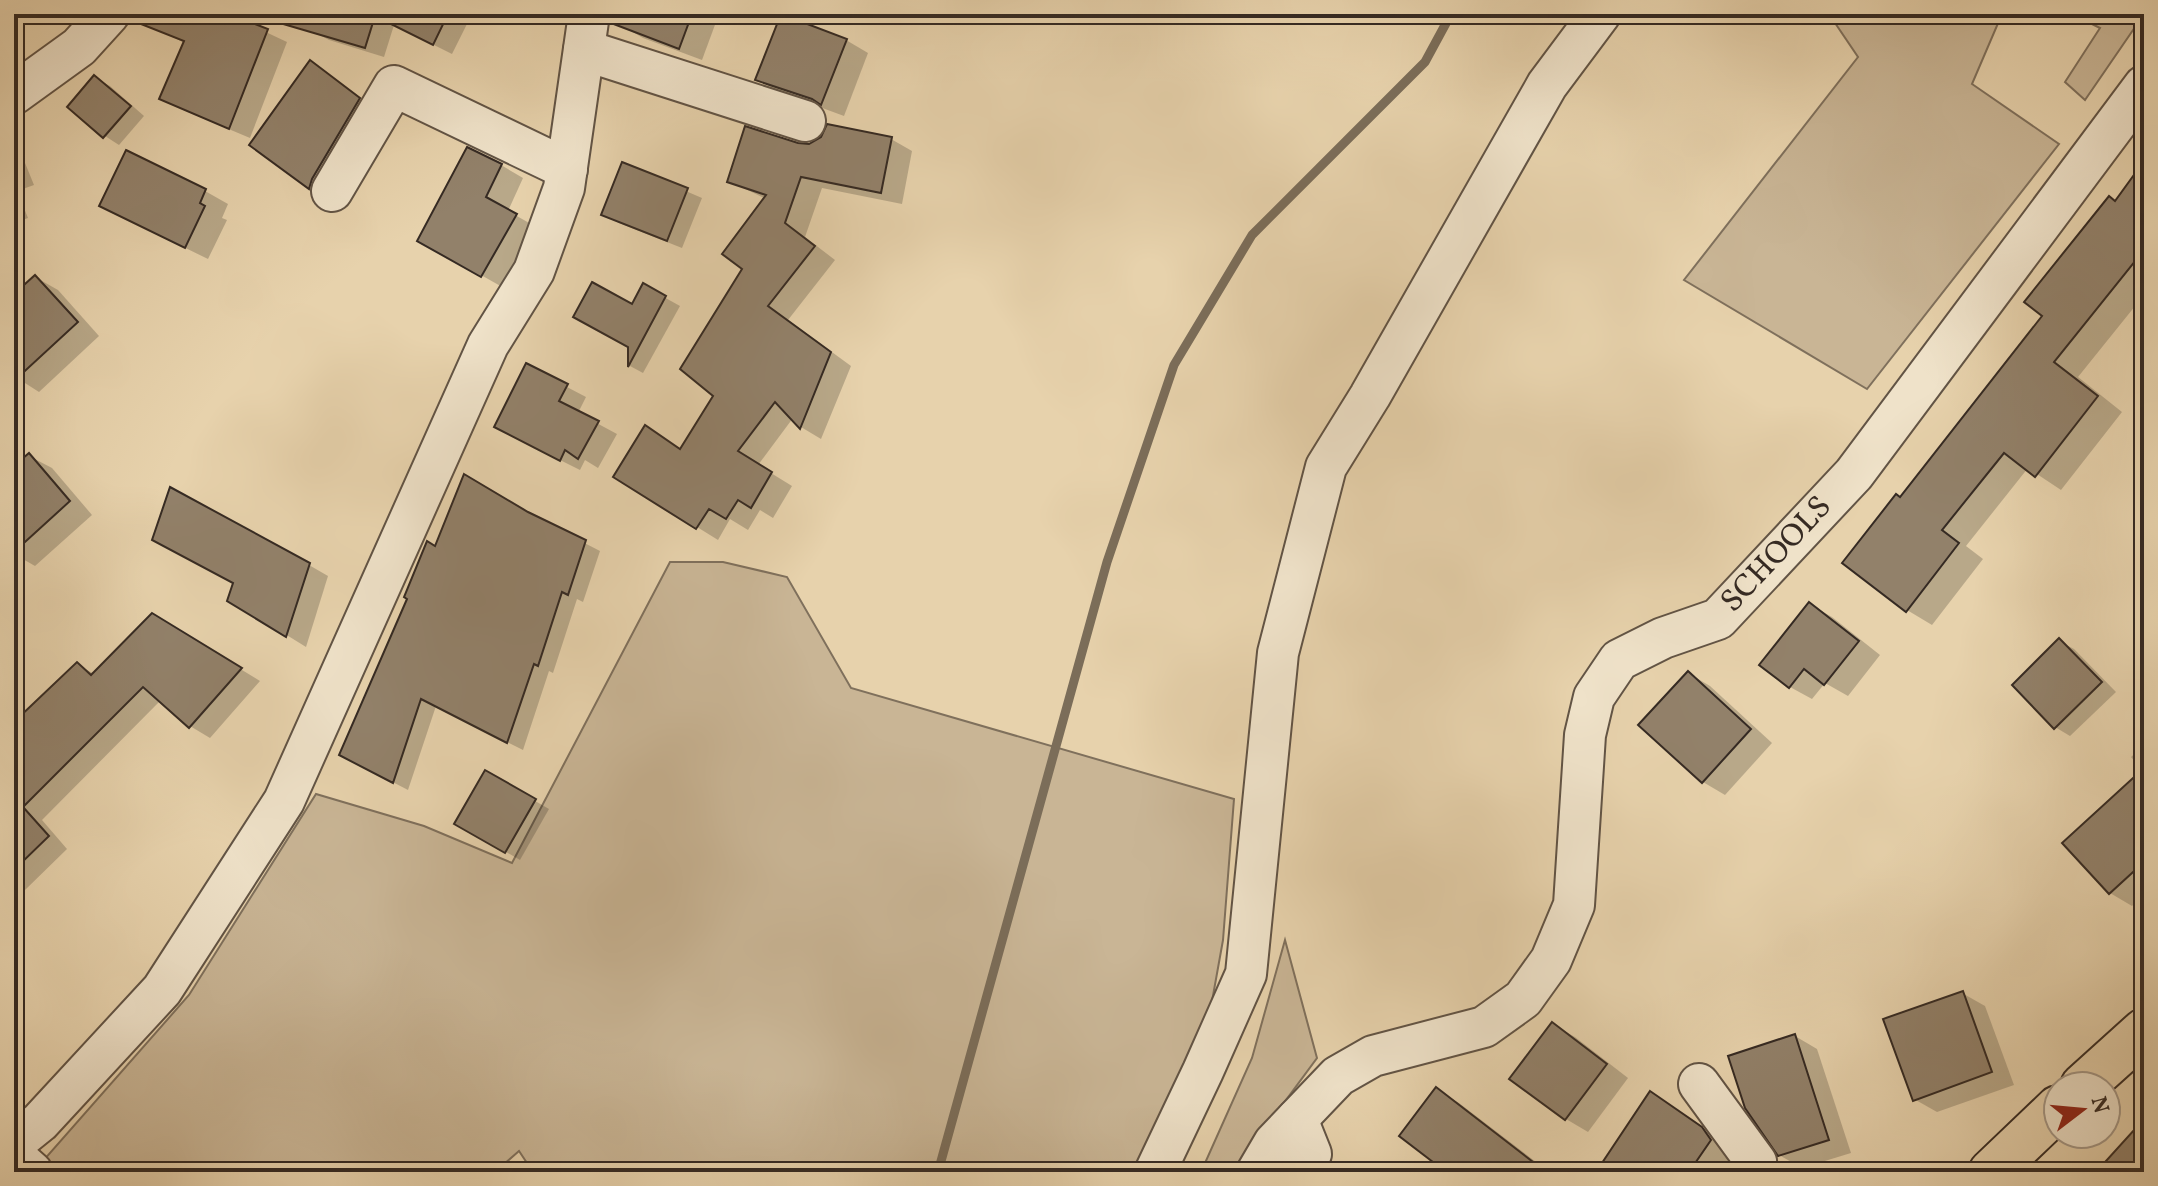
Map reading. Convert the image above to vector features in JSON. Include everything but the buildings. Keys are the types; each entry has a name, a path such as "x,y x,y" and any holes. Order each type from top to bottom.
{"main road":[{"path":"2101,1070 2144,1031"},
{"path":"1991,1172 2042,1123"}],"street":[{"path":"14,94 79,47 109,14"},
{"path":"1155,1172 1246,974 1278,653 1326,467 1547,85 1600,14"},
{"path":"14,1143 40,1122 162,990 284,801 488,345 534,271 564,188 586,32 805,121"},
{"path":"332,191 394,86 567,169"},
{"name":"SCHOOLS","path":"1257,1172 1274,1143 1307,1154 1338,1076 1373,1056 1484,1027 1523,999 1551,960 1574,905 1585,735 1594,697 1619,660 1663,638 1718,619 1854,474 2144,86"},
{"path":"1699,1084 1756,1162 1752,1172"},
{"path":"14,1156 32,1172"}],"shaded area":[{"path":"1829,14 2002,14 1972,84 2059,144 1867,389 1684,280 1858,57"},
{"path":"2072,14 2144,14 2085,100 2065,82 2100,28"},
{"path":"670,562 723,562 787,577 851,688 1234,799 1223,940 1209,1018 1160,1172 533,1172 519,1151 495,1172 55,1172 42,1162 189,995 316,794 424,826 512,863"},
{"path":"1285,940 1317,1058 1233,1172 1201,1172 1252,1058"}],"waterway":[{"path":"938,1172 1107,562 1174,365 1252,235 1425,62 1451,14"}]}
